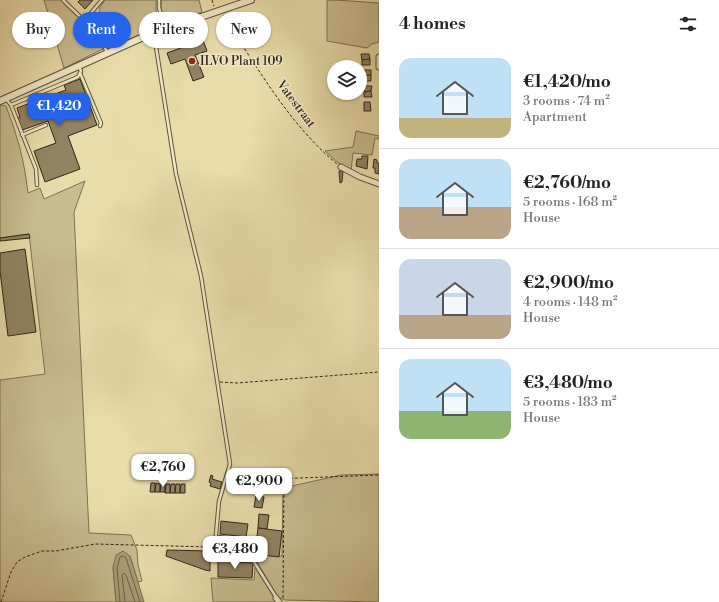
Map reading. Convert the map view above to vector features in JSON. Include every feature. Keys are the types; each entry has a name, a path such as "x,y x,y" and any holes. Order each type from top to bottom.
{"street":[{"path":"218,12 251,0"},
{"path":"3,100 139,39"},
{"path":"379,57 379,67"},
{"path":"341,167 360,177 379,184"}],"lane":[{"path":"63,0 75,12"},
{"path":"92,12 102,0"},
{"path":"159,0 158,8 160,12"},
{"path":"105,48 107,53"},
{"path":"156,48 176,174 201,276 230,464 219,501 216,520 217,537 214,547 214,556"},
{"path":"79,66 80,73 101,123 100,126"},
{"path":"11,105 78,77 80,73"},
{"path":"3,100 11,105 36,170 37,186"},
{"path":"22,135 46,125"},
{"path":"217,537 241,540 246,544 251,558 278,600"}],"path":[{"name":"Vatestraat","path":"212,0 218,12"},
{"name":"Vatestraat","path":"243,48 285,108 320,149 341,167"},
{"path":"218,382 238,383 379,372"},
{"path":"227,476 260,474 273,479 284,479 379,475"},
{"path":"283,602 284,479"},
{"path":"1,602 11,572 18,562 24,557 42,551 95,544 214,547"}],"shaded area":[{"path":"44,0 61,0 73,13 73,48 103,49 64,68 58,48 65,48 65,12 48,12"},
{"path":"105,0 156,0 156,12 139,12 139,35 131,38 131,12 100,12 100,7"},
{"path":"161,0 199,0 202,12 162,12"},
{"path":"327,0 379,3 379,42 372,44 367,48 327,41"},
{"path":"0,105 6,106 14,128 25,170 28,193 40,188 44,199 85,181 74,212 89,533 131,535 137,550 138,565 142,581 138,582 130,556 113,567 116,602 0,602 0,380 45,374 29,234 0,238"},
{"path":"356,131 379,136 379,139 375,138 372,155 353,153 351,171 337,162 325,151 353,147"},
{"path":"379,474 379,602 285,600 278,597 253,555 282,556 283,488 341,475"},
{"path":"255,568 277,602 213,602 211,578 254,580"}],"water":[{"path":"123,551 130,556 144,602 116,602 113,567 116,555"}],"building":[{"path":"80,0 93,0 85,9 78,2"},
{"name":"ILVO Plant 109","path":"181,48 206,48 207,51 195,55 204,77 193,81 185,59 171,64 167,53"},
{"path":"361,54 369,54 370,59 362,60"},
{"path":"370,59 370,65 367,65 367,60 362,60"},
{"path":"367,70 371,70 371,75 367,76"},
{"path":"371,75 371,81 367,81 367,76"},
{"path":"80,79 97,125 68,136 80,169 45,182 34,151 56,143 48,121 22,130 17,118 20,117 17,108 66,90 64,85"},
{"path":"367,86 372,86 371,91 367,92"},
{"path":"371,91 372,97 367,97 367,92"},
{"path":"364,102 370,102 371,111 364,111"},
{"path":"362,156 368,156 367,169 356,166 357,159 362,159"},
{"path":"374,159 377,160 377,163 379,163 379,174 375,173 375,168 373,168"},
{"path":"339,171 343,171 342,182 340,183"},
{"path":"29,234 30,238 0,241 0,238"},
{"path":"25,249 36,332 8,336 0,271 0,253"},
{"path":"211,475 213,476 212,479 222,482 220,489 210,486 211,483 209,482"},
{"path":"238,477 260,477 260,492 238,493"},
{"path":"151,483 155,483 155,492 150,492"},
{"path":"156,483 160,484 160,492 155,492"},
{"path":"161,484 165,484 165,492 160,492"},
{"path":"166,484 170,484 170,493 165,493"},
{"path":"171,484 175,484 175,493 170,493"},
{"path":"176,484 180,484 180,493 175,493"},
{"path":"181,484 185,484 185,493 180,493"},
{"path":"256,496 264,497 262,508 254,507"},
{"path":"259,514 269,515 267,529 258,528"},
{"path":"221,521 248,524 246,537 220,534"},
{"path":"258,528 282,531 279,557 255,554"},
{"path":"218,539 242,542 241,554 239,556 231,553 231,555 217,551"},
{"path":"167,550 210,551 210,571 166,556"},
{"path":"218,561 253,563 252,578 218,577"}],"place":[{"name":"ILVO Plant 109","path":"192,61"}]}
